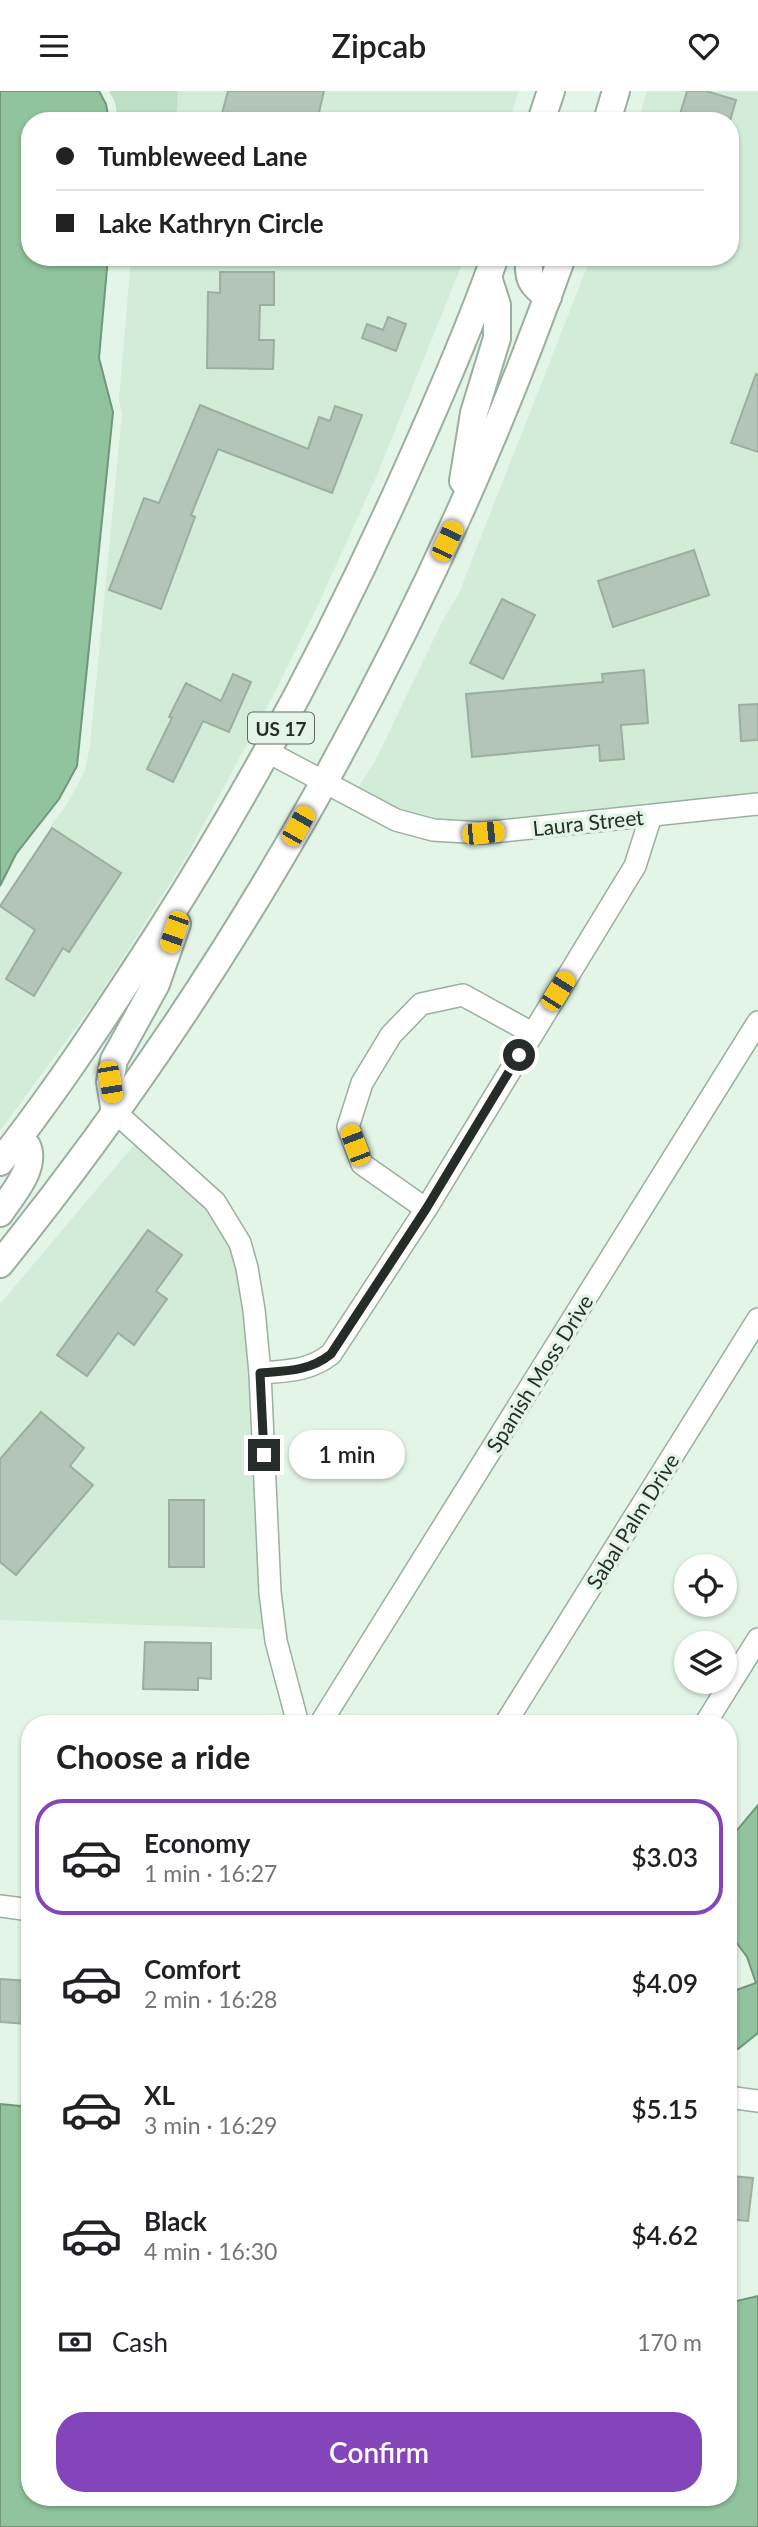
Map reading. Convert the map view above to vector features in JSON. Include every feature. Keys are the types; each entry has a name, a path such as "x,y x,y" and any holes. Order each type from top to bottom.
{"main road":[{"path":"610,112 616,91"},
{"path":"528,266 528,274 533,285 548,297"},
{"name":"US 17","path":"0,1264 115,1112 204,981 323,783 403,634 457,518 504,411 559,266"},
{"path":"457,518 474,413 497,338 497,305 491,267"},
{"name":"US 17","path":"0,1162 105,1017 193,879 268,752 345,604 377,535 441,394 491,267"},
{"path":"115,1112 110,1082 114,1060 156,984 193,879"},
{"path":"0,1213 25,1174 27,1146 19,1138"}],"street":[{"name":"Laura Street","path":"268,752 396,820 433,830 483,833 758,804"},
{"path":"260,1373 305,1369 319,1364 331,1354 426,1209 635,866 651,816"},
{"path":"426,1209 362,1164 348,1127 362,1083 391,1035 421,1004 463,995 532,1033"},
{"name":"Spanish Moss Drive","path":"326,1715 758,1022"},
{"path":"115,1112 215,1202 240,1243 247,1268 260,1373 270,1592 276,1641 296,1715"},
{"name":"Sabal Palm Drive","path":"511,1715 758,1318"},
{"path":"711,1715 756,1643"},
{"path":"0,1906 21,1909"},
{"path":"737,2098 758,2101"}],"shaded area":[{"path":"0,91 99,91 107,112 21,112 21,266 107,266 99,358 113,412 77,766 59,799 16,854 0,886"},
{"path":"109,91 178,91 176,112 117,112"},
{"path":"178,91 518,91 512,112 176,112"},
{"path":"647,91 758,91 758,792 653,804 646,801 644,805 483,821 435,818 400,809 358,788 376,759 442,622 459,593 587,266 739,266 739,112 641,112"},
{"path":"130,266 461,266 376,477 276,690 184,861 97,999 0,1131 0,906 4,899 22,887 43,849 52,824 67,804 85,771 90,746 122,414 119,400"},
{"path":"134,1145 208,1210 231,1247 237,1270 250,1374 265,1629 0,1620 0,1304"},
{"path":"758,1805 758,2033 737,2049 737,1990 756,1983 747,1957 737,1943 737,1830"},
{"path":"0,2104 21,2106 21,2506 737,2506 737,2301 758,2296 758,2527 0,2527"}],"building":[{"path":"228,91 324,91 319,112 222,112"},
{"path":"687,91 706,91 736,100 733,112 681,112"},
{"path":"220,272 274,272 274,305 260,305 259,340 274,340 273,369 207,368 208,292 220,293"},
{"path":"388,317 406,324 396,351 362,338 367,324 383,330"},
{"path":"756,374 758,375 758,452 731,443"},
{"path":"200,405 308,449 319,417 330,421 335,406 362,415 332,493 218,449 191,515 195,517 161,609 109,590 144,498 159,503"},
{"path":"694,550 709,595 613,627 598,581"},
{"path":"502,599 535,615 503,679 470,663"},
{"path":"644,670 648,723 621,725 624,759 600,761 599,745 472,757 466,694 603,682 602,674"},
{"path":"233,674 251,682 229,732 203,721 173,782 147,769 186,683 221,701"},
{"path":"758,704 758,740 741,741 739,705"},
{"path":"52,828 121,873 69,952 63,948 34,996 6,979 35,930 0,906"},
{"path":"148,1230 182,1255 156,1291 167,1299 134,1345 118,1333 87,1376 57,1355"},
{"path":"41,1412 84,1448 70,1466 93,1485 16,1575 0,1562 0,1459"},
{"path":"169,1500 204,1500 204,1567 169,1567"},
{"path":"145,1642 211,1643 211,1679 198,1678 198,1690 143,1689"},
{"path":"0,1979 21,1980 21,2024 0,2022"},
{"path":"737,2177 753,2178 748,2221 737,2220"}],"route":[{"path":"264,1455 260,1373 305,1369 319,1364 331,1354 426,1209 519,1055"}]}
